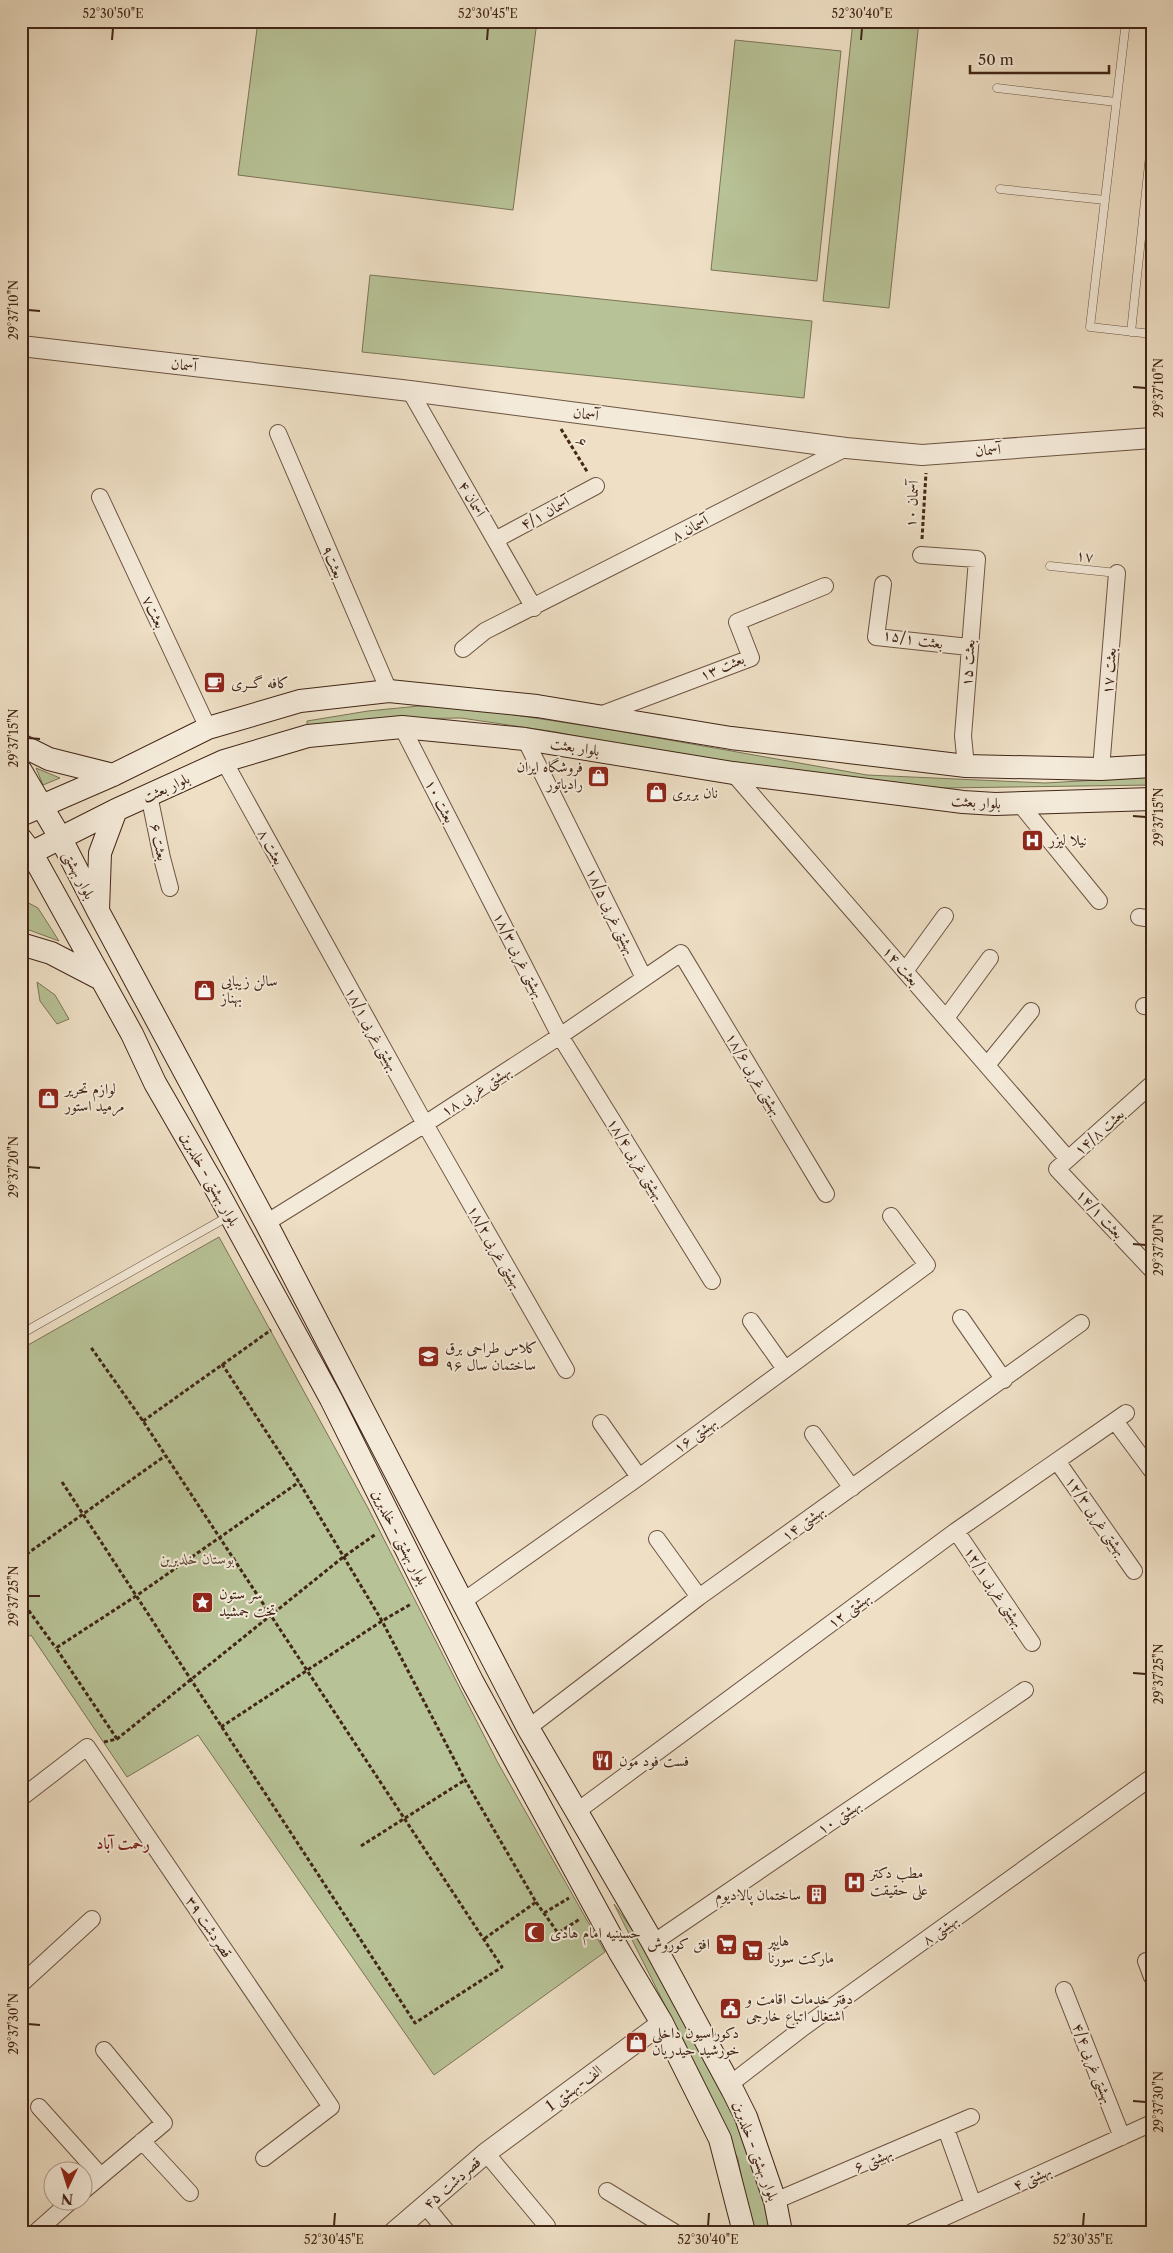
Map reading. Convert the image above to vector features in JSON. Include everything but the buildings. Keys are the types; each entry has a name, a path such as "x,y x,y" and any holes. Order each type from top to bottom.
{"main road":[{"path":"21,815 113,775 208,728 294,703 389,691 537,706 731,738 966,766 1101,769 1152,766"},
{"path":"294,703 302,738"},
{"name":"بلوار بعثت","path":"24,850 61,838 116,810 224,761 302,738 402,727 525,739 733,772 963,802 1020,804 1152,799"},
{"path":"21,745 49,759 113,775"},
{"path":"963,802 966,766"},
{"name":"بلوار بهشتی","path":"21,771 61,838 98,911"},
{"path":"98,911 100,853 116,810"},
{"name":"بلوار بهشتی - خلدبرین","path":"24,850 132,1034 155,1083 231,1215 331,1399 576,1890 662,2024 720,2139 744,2232"},
{"name":"بلوار بهشتی - خلدبرین","path":"98,911 266,1223 528,1728 653,1943 746,2117 775,2201 781,2232"},
{"path":"21,944 51,953 101,979"},
{"path":"132,1034 156,1020"},
{"path":"576,1890 607,1866"}],"street":[{"name":"آسمان","path":"22,350 410,391 846,448 927,455 1152,438"},
{"name":"۴ آسمان","path":"410,391 534,608"},
{"name":"بعثت۹","path":"278,433 389,691"},
{"name":"۸ آسمان","path":"464,649 485,631 534,608 846,448"},
{"name":"۴/۱ آسمان","path":"495,540 596,486"},
{"name":"بعثت۷","path":"100,497 208,728"},
{"name":"بعثت ۱۵","path":"921,555 977,560 963,736 966,766"},
{"name":"بعثت ۱۷","path":"1101,769 1117,573"},
{"name":"۱۵/۱ بعثت","path":"883,584 876,637 969,647"},
{"name":"۱۳ بعثت","path":"600,715 750,658 737,622 825,586"},
{"name":"۱۰ بعثت","path":"402,727 478,874"},
{"name":"بهشتی غربی ۱۸/۵","path":"525,739 644,978"},
{"name":"۸ بعثت","path":"224,761 319,933"},
{"name":"بعثت ۱۴","path":"733,772 1068,1159"},
{"name":"۶ بعثت","path":"149,795 170,888"},
{"path":"1020,804 1099,901"},
{"name":"بهشتی غربی ۱۸/۳","path":"478,874 560,1036"},
{"path":"905,971 945,916"},
{"name":"بهشتی غربی ۱۸/۱","path":"319,933 425,1124"},
{"name":"بهشتی غربی ۱۸","path":"266,1223 425,1124 681,954"},
{"name":"بهشتی غربی ۱۸/۶","path":"681,954 826,1194"},
{"path":"946,1018 990,958"},
{"path":"987,1065 1031,1011"},
{"name":"بهشتی غربی ۱۸/۴","path":"560,1036 712,1281"},
{"name":"۱۴/۸ بعثت","path":"1068,1159 1152,1084"},
{"name":"بهشتی غربی ۱۸/۲","path":"425,1124 566,1370"},
{"name":"۱۴/۱ بعثت","path":"1068,1159 1058,1169 1152,1270"},
{"name":"۱۶ بهشتی","path":"462,1602 639,1477 927,1265 891,1216"},
{"path":"961,1318 1004,1380"},
{"path":"751,1321 785,1369"},
{"name":"۱۴ بهشتی","path":"528,1728 700,1597 1081,1323"},
{"name":"۱۲ بهشتی","path":"576,1812 956,1530 1120,1417 1152,1471"},
{"path":"601,1423 639,1477"},
{"path":"813,1434 852,1488"},
{"name":"۱۲/۳ بهشتی غربی","path":"1057,1461 1134,1571"},
{"name":"۱۲/۱ بهشتی غربی","path":"956,1530 1032,1643"},
{"path":"657,1539 700,1597"},
{"name":"۱۰ بهشتی","path":"653,1943 1025,1690"},
{"path":"21,1798 87,1747"},
{"name":"قصردشت ۳۹","path":"87,1747 331,2107 264,2158"},
{"name":"۸ بهشتی","path":"729,2085 804,2027 1152,1777"},
{"path":"21,1984 92,1919"},
{"path":"1146,1961 1152,1976"},
{"name":"۴/۴ بهشتی غربی","path":"1064,1990 1122,2136"},
{"name":"1 الف-بهشتی","path":"486,2153 662,2024"},
{"path":"92,2184 164,2123 104,2050"},
{"path":"39,2107 101,2176"},
{"name":"۶ بهشتی","path":"775,2201 971,2117"},
{"name":"۴ بهشتی","path":"914,2231 1152,2123"},
{"path":"946,2129 973,2204"},
{"path":"142,2141 190,2192"},
{"path":"486,2153 547,2226"},
{"name":"قصردشت ۴۵","path":"394,2232 486,2153"},
{"path":"607,2191 674,2232"},
{"path":"425,2205 447,2232"},
{"path":"36,2232 61,2210"}],"lane":[{"path":"1126,21 1090,327 1152,334"},
{"path":"997,88 1116,102"},
{"path":"1131,332 1148,202 1152,136"},
{"path":"1000,189 1105,200"},
{"name":"۱۷","path":"1050,566 1117,573"},
{"path":"21,1334 231,1215"}],"path":[{"name":"۶","path":"549,409 596,486"},
{"name":"۱۰ آسمان","path":"921,555 927,455"},
{"path":"143,1421 222,1364 288,1320"},
{"path":"62,1482 415,2024 502,1967 143,1421 90,1346"},
{"path":"222,1364 299,1482 342,1558 382,1621 464,1780 536,1902 558,1933 582,1918"},
{"path":"21,1558 165,1456"},
{"path":"56,1648 136,1596 299,1482"},
{"path":"87,1747 117,1739 342,1558 393,1523"},
{"path":"221,1727 382,1621 429,1594"},
{"path":"21,1600 56,1648 117,1739"},
{"path":"361,1846 464,1780"},
{"path":"544,1913 576,1890"},
{"path":"484,1939 536,1902"}],"green space":[{"path":"258,21 537,21 513,210 238,175"},
{"path":"853,21 919,21 889,308 823,301"},
{"path":"735,40 841,51 817,281 711,270"},
{"path":"370,275 812,321 804,398 362,352"},
{"path":"419,706 469,708 607,729 867,775 1045,783 1152,777 1152,785 943,788 856,781 641,749 556,732 461,718 384,719 307,727 307,721 368,711"},
{"path":"36,768 60,778 43,785"},
{"path":"21,899 38,908 59,941 21,927"},
{"path":"37,982 55,995 69,1019 57,1024 40,1001"},
{"name":"بوستان خلدبرین","path":"219,1237 368,1508 498,1763 605,1952 434,2075 198,1735 127,1777 31,1635 21,1642 21,1349"},
{"path":"614,1904 655,1962 756,2155 771,2232 752,2232 738,2159 695,2065"}],"place":[{"name":"کافه گــری","path":"215,683"},
{"name":"فروشگاه ایران رادیاتور","path":"599,776"},
{"name":"نان بربری","path":"656,793"},
{"name":"نیلا لیزر","path":"1033,840"},
{"name":"سالن زیبایی بهناز","path":"205,990"},
{"name":"لوازم تحریر مرمید استور","path":"49,1098"},
{"name":"کلاس طراحی برق ساختمان سال ۹۶","path":"429,1357"},
{"name":"سر ستون تخت جمشید","path":"203,1603"},
{"name":"فست فود مون","path":"603,1761"},
{"name":"مطب دکتر علی حقیقت","path":"854,1882"},
{"name":"ساختمان پالادیوم","path":"817,1895"},
{"name":"حسینیه امام هادی","path":"534,1933"},
{"name":"افق کوروش","path":"726,1944"},
{"name":"هایپر مارکت سورنا","path":"752,1950"},
{"name":"دفتر خدمات اقامت و اشتغال اتباع خارجی","path":"730,2008"},
{"name":"دکوراسیون داخلی خورشید حیدریان","path":"636,2042"}],"district":[{"name":"رحمت آباد","path":"123,1843"}]}
